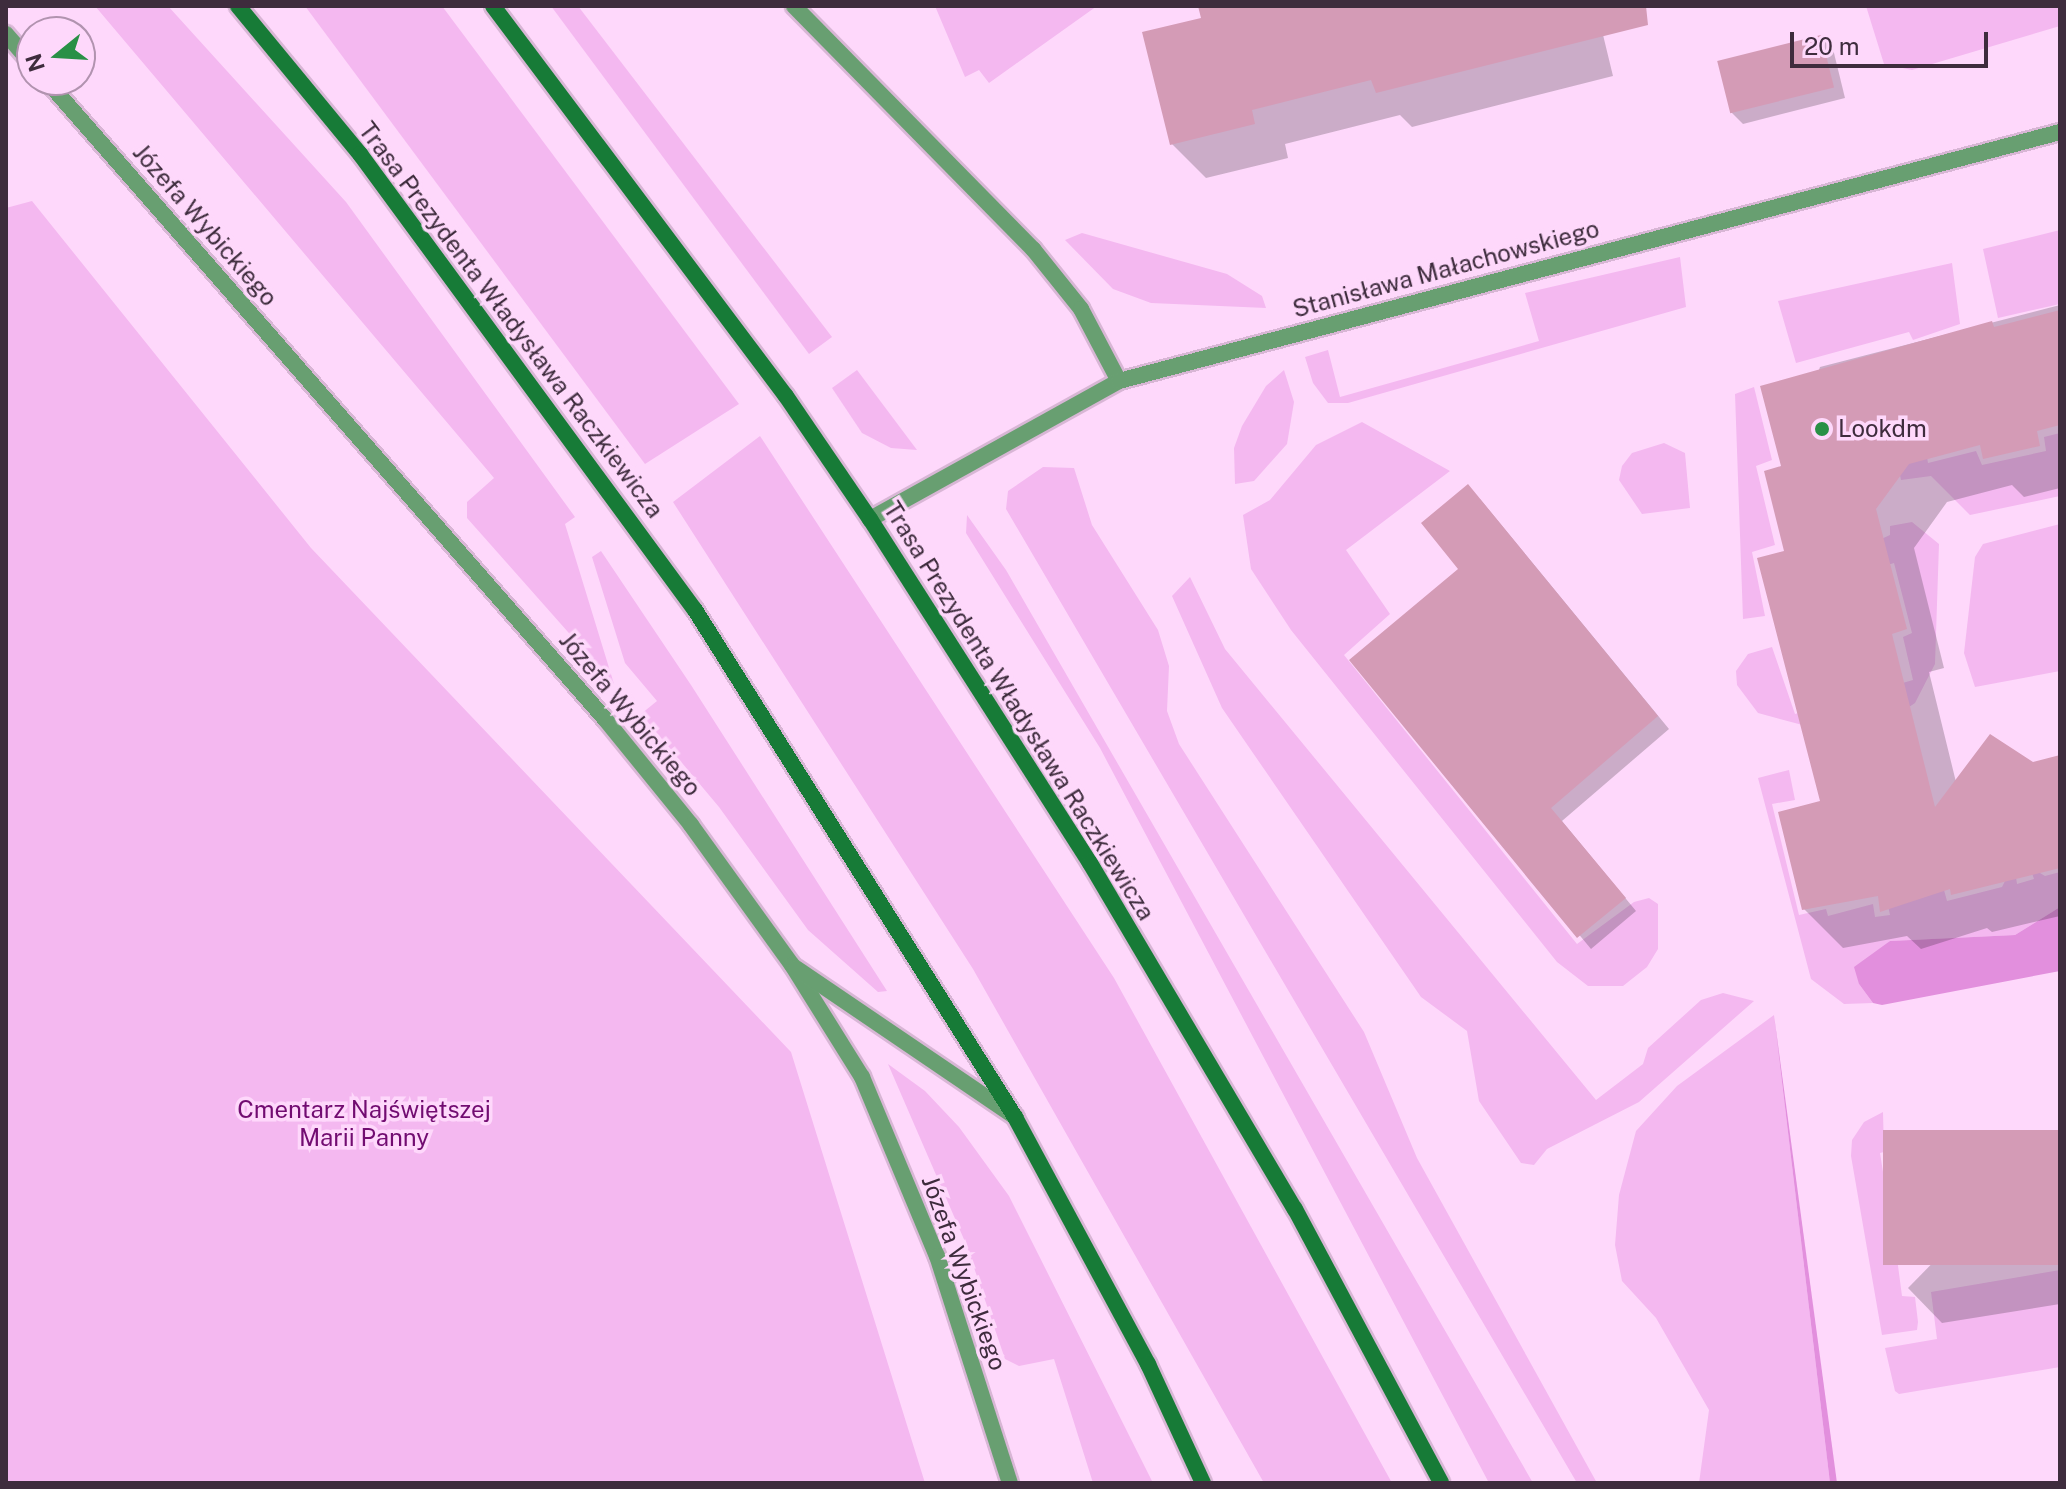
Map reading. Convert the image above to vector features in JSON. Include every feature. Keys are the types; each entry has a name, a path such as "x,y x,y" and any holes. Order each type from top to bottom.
{"main road":[{"name":"Trasa Prezydenta Władysława Raczkiewicza","path":"238,6 360,154 695,610 1015,1117 1148,1364 1203,1483"},
{"name":"Trasa Prezydenta Władysława Raczkiewicza","path":"493,6 786,396 870,519 1090,863 1295,1209 1441,1483"}],"street":[{"path":"794,6 1033,249 1081,309 1119,381"},
{"name":"Józefa Wybickiego","path":"60,96 605,719 691,825 792,965 862,1077 926,1229 1010,1483"},
{"name":"Stanisława Małachowskiego","path":"870,519 1119,381 2060,132"},
{"name":"Trasa Prezydenta Władysława Raczkiewicza","path":"792,965 1015,1117"}],"green space":[{"path":"95,6 168,6 346,202 575,517 565,524 614,684 467,518 467,502 494,478"},
{"path":"305,6 442,6 739,404 645,464"},
{"path":"551,6 578,6 832,337 809,354"},
{"path":"935,6 1097,6 989,83 979,70 965,77"},
{"path":"1866,6 2060,6 2060,26 1912,70 1884,64"},
{"name":"Cmentarz Najświętszej Marii Panny","path":"32,201 311,548 791,1052 925,1483 6,1483 6,208"},
{"path":"2060,230 2060,304 1998,318 1983,249"},
{"path":"1082,233 1227,274 1262,296 1266,308 1151,303 1113,289 1065,240"},
{"path":"1680,257 1686,307 1348,403 1328,403 1313,383 1305,357 1328,350 1340,397 1539,341 1525,293"},
{"path":"1952,263 1960,324 1913,340 1909,332 1796,363 1778,301"},
{"path":"857,370 917,450 891,448 862,433 832,388"},
{"path":"1284,370 1294,402 1287,444 1254,481 1235,484 1234,448 1242,426 1266,386"},
{"path":"1754,387 1772,460 1756,466 1775,545 1752,552 1765,616 1743,619 1735,394"},
{"path":"1362,422 1450,471 1346,550 1390,614 1344,655 1577,944 1634,902 1649,898 1658,904 1658,949 1647,967 1623,986 1588,986 1557,962 1291,630 1251,569 1243,515 1270,500 1316,445"},
{"path":"2060,433 2060,496 1970,515 1931,476 1901,480 1897,461 1927,457 1928,463 1976,451 1982,465 2046,451 2044,437"},
{"path":"760,436 1114,978 1392,1483 1264,1483 973,969 673,502"},
{"path":"1664,443 1685,453 1690,508 1642,514 1619,480 1622,466 1632,453"},
{"path":"1043,467 1074,468 1092,525 1158,630 1169,666 1167,711 1179,744 1364,1032 1417,1158 1597,1483 1577,1483 1006,509 1008,491"},
{"path":"967,515 1006,570 1533,1483 1489,1483 1100,748 966,533"},
{"path":"1912,522 1939,544 1935,664 1915,703 1906,709 1810,727 1758,713 1737,685 1736,671 1748,654 1772,647 1795,714 1913,680 1903,637 1912,633 1894,563 1884,566 1877,541 1890,535 1890,526"},
{"path":"2060,524 2060,671 1975,687 1964,653 1975,557 1983,544"},
{"path":"601,551 691,685 887,991 878,992 808,930 719,807 641,714 657,701 625,663 592,557"},
{"path":"1190,577 1225,649 1596,1100 1643,1064 1648,1048 1701,1000 1723,993 1754,1001 1639,1102 1547,1149 1534,1165 1521,1163 1479,1101 1467,1031 1421,997 1222,708 1172,596"},
{"path":"1789,770 1795,800 1772,804 1799,915 1826,909 1828,916 1873,904 1875,917 1890,915 1887,901 1941,879 1947,901 2002,887 2010,871 2015,870 2017,884 2034,879 2030,867 2045,876 2060,872 2060,907 2015,935 1890,941 1859,984 1873,1003 1844,1004 1811,979 1758,778"},
{"path":"1774,1015 1830,1483 1699,1483 1709,1410 1656,1318 1622,1281 1615,1245 1619,1195 1636,1131 1677,1086"},
{"path":"888,1064 925,1091 959,1127 1009,1196 1153,1483 1093,1483 1054,1359 1019,1366 1005,1359 966,1244"},
{"path":"1883,1112 1884,1152 1880,1153 1892,1229 1888,1242 1895,1243 1902,1296 1915,1297 1918,1322 1917,1330 1882,1335 1851,1156 1852,1140 1864,1122"},
{"path":"2060,1270 2060,1367 1899,1394 1895,1391 1885,1348 1937,1339 1931,1292"}],"shaded area":[{"path":"2060,907 2060,971 1882,1005 1873,1003 1859,984 1854,967 1890,941 2015,935"},
{"path":"1774,1015 1837,1483 1830,1483"}],"building":[{"path":"1198,6 1646,6 1648,25 1376,93 1371,80 1252,110 1255,124 1170,145 1142,32 1201,18"},
{"path":"1821,35 1834,87 1730,113 1717,61"},
{"path":"2060,310 2060,425 2037,431 2040,446 1983,459 1980,445 1909,464 1876,509 1907,629 1892,634 1935,807 1990,734 2033,762 2060,755 2060,868 1951,895 1950,889 1880,912 1878,896 1802,910 1778,812 1820,801 1757,558 1784,551 1764,471 1781,466 1760,386 1992,321 1994,327"},
{"path":"1468,484 1658,716 1551,808 1626,898 1577,938 1349,660 1458,569 1421,523"},
{"path":"1883,1130 2060,1130 2060,1265 1883,1265"}],"place":[{"name":"Lookdm","path":"1822,429"}]}
